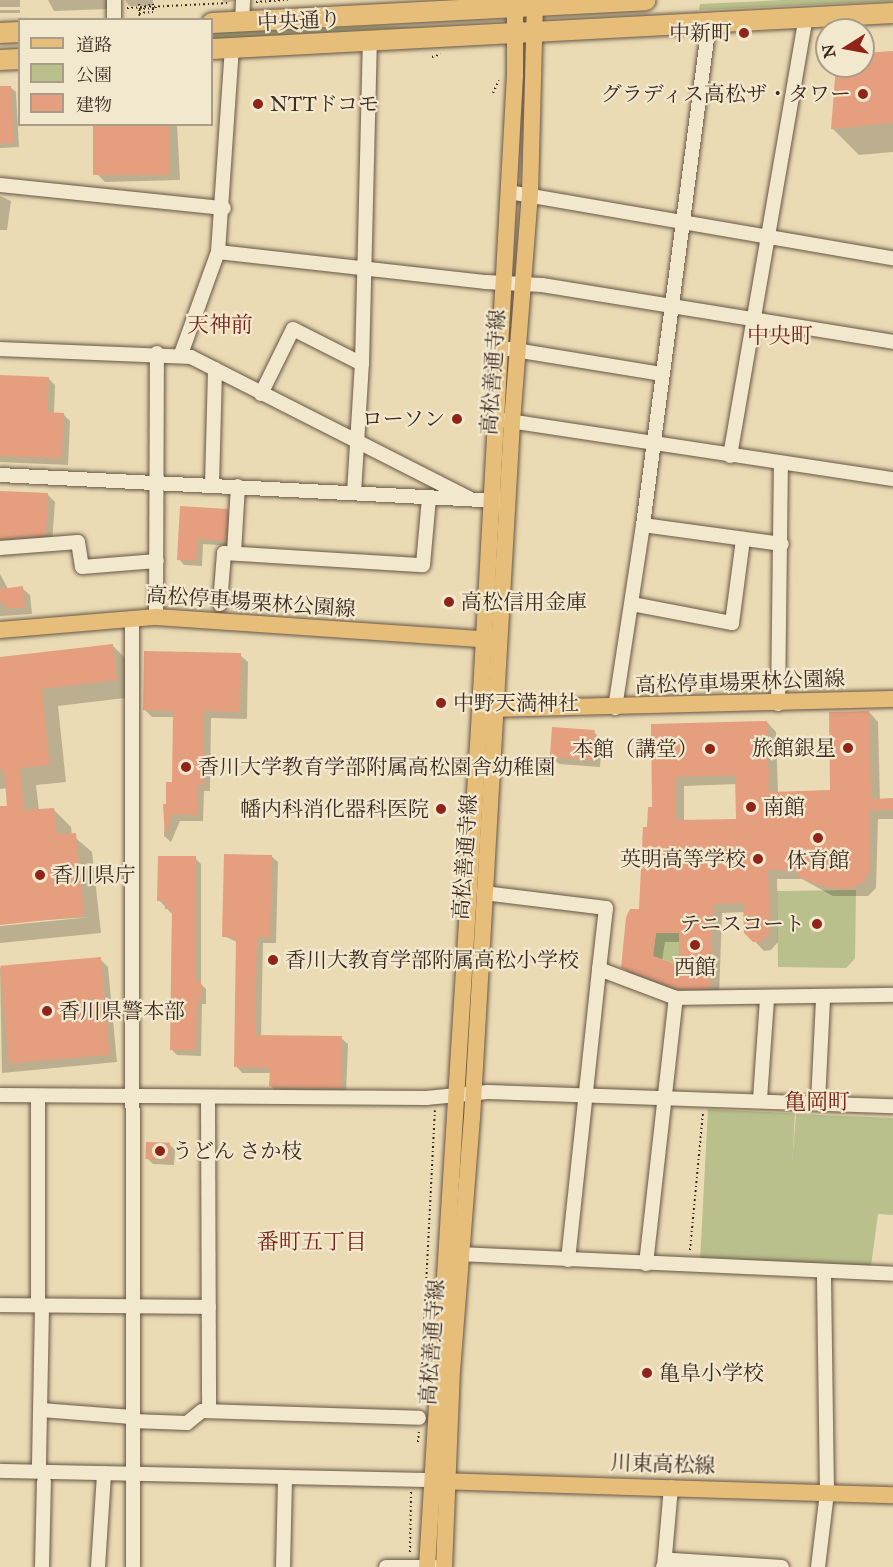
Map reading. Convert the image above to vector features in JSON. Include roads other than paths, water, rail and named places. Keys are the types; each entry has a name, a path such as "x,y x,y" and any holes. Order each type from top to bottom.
{"highway":[{"name":"中央通り","path":"213,21 242,6 525,4 645,0"},
{"name":"中央通り","path":"213,49 893,13"},
{"path":"0,33 18,32"},
{"path":"0,60 18,59"}],"main road":[{"name":"高松善通寺線","path":"427,1567 439,1481 474,1094 512,422 530,194 535,33 525,4"},
{"name":"高松善通寺線","path":"442,1567 439,1481 454,1096 480,709 481,639 503,283 515,34 525,4"},
{"name":"高松停車場栗林公園線","path":"0,630 156,617 500,640"},
{"name":"高松停車場栗林公園線","path":"480,709 615,708 893,699"},
{"name":"川東高松線","path":"439,1481 893,1496"}],"street":[{"path":"730,456 806,18"},
{"path":"615,708 632,604 651,445 685,220 709,24"},
{"path":"354,493 363,364 370,41"},
{"path":"181,354 218,252 224,208 232,48"},
{"path":"0,185 224,208"},
{"path":"508,192 685,220 893,258"},
{"path":"218,252 522,285 893,342"},
{"path":"261,394 293,328 363,364"},
{"path":"499,347 661,374"},
{"path":"0,349 181,354 471,499"},
{"path":"156,617 157,353"},
{"path":"212,485 215,369"},
{"path":"494,419 651,445 893,479"},
{"path":"778,704 782,544 781,464"},
{"path":"0,475 508,502"},
{"path":"234,553 238,486"},
{"path":"220,604 224,553 423,565 429,498"},
{"path":"643,525 782,544"},
{"path":"632,604 732,622 743,539"},
{"path":"0,548 78,542 82,567 157,561"},
{"path":"132,618 133,1567"},
{"path":"484,894 606,908 568,1260"},
{"path":"599,969 676,998 823,998 893,995"},
{"path":"646,1264 676,998"},
{"path":"760,1099 767,998"},
{"path":"818,1102 823,998"},
{"path":"0,1095 208,1097 474,1094 704,1097 893,1106"},
{"path":"38,1096 41,1410 39,1464"},
{"path":"208,1097 209,1411"},
{"path":"460,1254 893,1274"},
{"path":"818,1567 827,1493 824,1271"},
{"path":"0,1305 209,1307"},
{"path":"41,1410 187,1423 202,1411 419,1418"},
{"path":"0,1471 439,1481"},
{"path":"98,1567 104,1473"},
{"path":"283,1567 285,1477"},
{"path":"42,1567 44,1482"},
{"path":"664,1567 671,1487"},
{"path":"664,1567 673,1560 782,1567"},
{"path":"386,1567 442,1567"}],"place":[{"name":"中新町","path":"744,33"},
{"name":"グラディス高松ザ・タワー","path":"863,94"},
{"name":"NTTドコモ","path":"258,104"},
{"name":"ローソン","path":"457,419"},
{"name":"高松信用金庫","path":"449,602"},
{"name":"中野天満神社","path":"441,703"},
{"name":"旅館銀星","path":"848,748"},
{"name":"本館（講堂）","path":"710,749"},
{"name":"香川大学教育学部附属高松園舎幼稚園","path":"186,767"},
{"name":"南館","path":"751,807"},
{"name":"幡内科消化器科医院","path":"441,809"},
{"name":"体育館","path":"818,838"},
{"name":"英明高等学校","path":"758,859"},
{"name":"香川県庁","path":"40,875"},
{"name":"テニスコート","path":"817,924"},
{"name":"西館","path":"695,945"},
{"name":"香川大教育学部附属高松小学校","path":"273,960"},
{"name":"香川県警本部","path":"47,1011"},
{"name":"うどん さか枝","path":"160,1151"},
{"name":"亀阜小学校","path":"647,1373"}],"district":[{"name":"天神前","path":"220,325"},
{"name":"中央町","path":"780,336"},
{"name":"亀岡町","path":"817,1102"},
{"name":"番町五丁目","path":"312,1242"}]}
